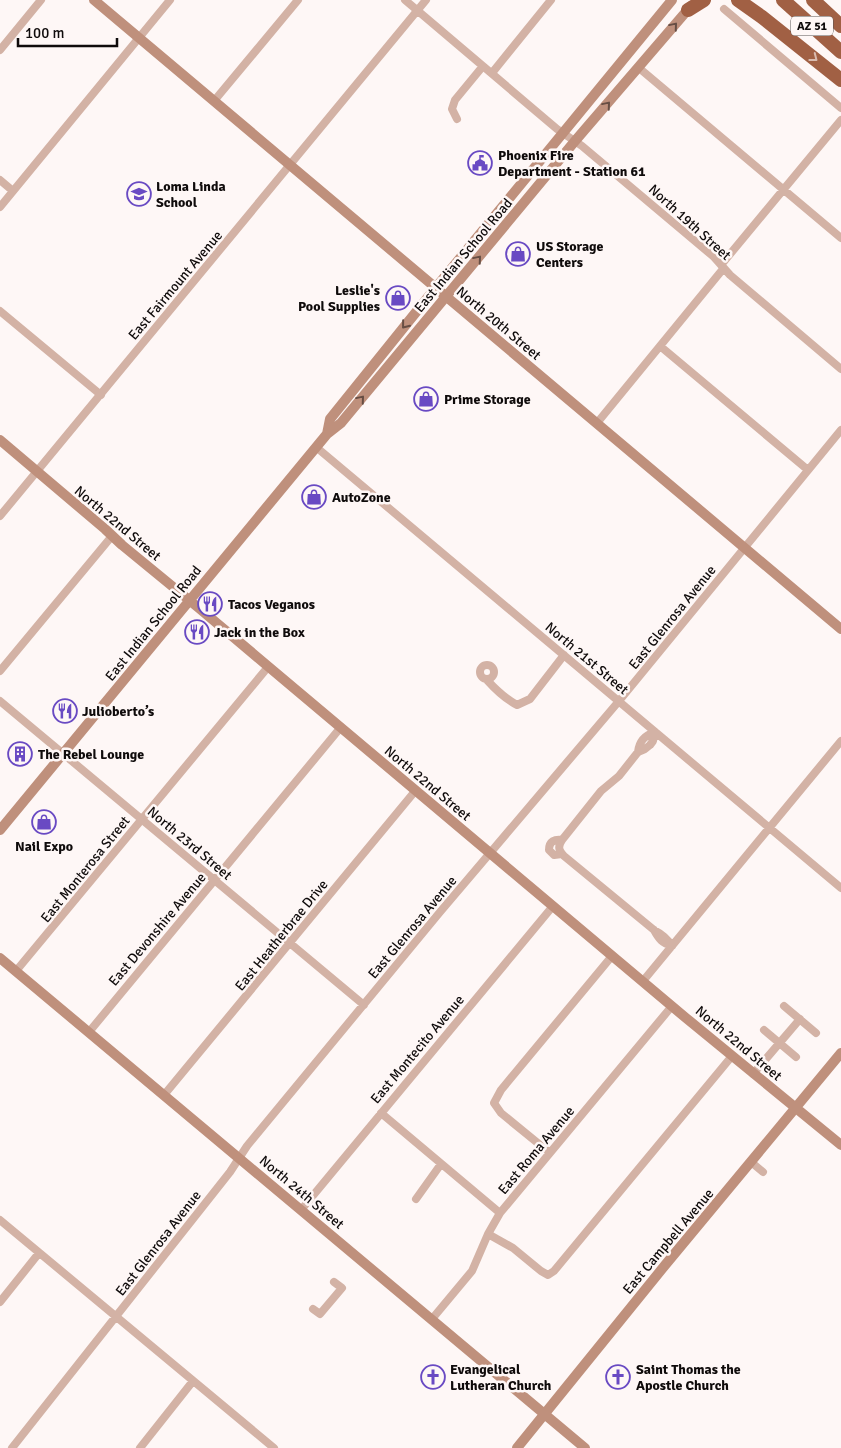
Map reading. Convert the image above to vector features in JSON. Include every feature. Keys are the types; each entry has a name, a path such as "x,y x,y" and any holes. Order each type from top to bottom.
{"highway":[{"path":"692,5 704,0"},
{"path":"738,0 762,16"},
{"path":"748,0 762,16 841,80"},
{"name":"AZ 51","path":"782,0 841,52"},
{"name":"AZ 51","path":"813,0 841,26"}],"street":[{"path":"0,50 41,0"},
{"name":"North 20th Street","path":"94,0 841,629"},
{"path":"0,207 170,0"},
{"path":"214,102 298,0"},
{"name":"North 19th Street","path":"405,0 714,257 722,267 841,369"},
{"name":"East Fairmount Avenue","path":"0,516 426,0"},
{"path":"492,73 551,0"},
{"name":"East Indian School Road","path":"327,434 330,419 672,0"},
{"name":"East Indian School Road","path":"0,830 316,447 327,434 341,423 692,5"},
{"path":"724,9 841,108"},
{"path":"457,119 452,109 454,100 483,66"},
{"path":"639,68 841,238"},
{"path":"597,423 841,120"},
{"path":"0,180 13,191"},
{"path":"0,311 100,395"},
{"path":"660,346 808,470"},
{"name":"East Glenrosa Avenue","path":"12,1448 230,1172 238,1157 459,890 619,701 841,430"},
{"name":"North 22nd Street","path":"0,440 612,956 841,1145"},
{"name":"North 21st Street","path":"316,447 841,888"},
{"path":"0,671 112,536"},
{"path":"487,680 493,687 517,705 524,703 534,694 564,655"},
{"name":"East Monterosa Street","path":"16,971 268,667"},
{"name":"North 23rd Street","path":"0,701 364,1005"},
{"name":"East Devonshire Avenue","path":"89,1032 341,727"},
{"path":"655,732 653,741 645,749 638,752 619,776 601,791 562,840 559,848 562,854 654,930 659,939 672,946"},
{"path":"643,981 841,741"},
{"name":"East Heatherbrae Drive","path":"164,1095 416,790"},
{"name":"East Montecito Avenue","path":"301,1210 553,906"},
{"path":"550,1153 501,1113 494,1104 501,1090 612,956"},
{"name":"North 24th Street","path":"0,958 586,1448"},
{"name":"East Roma Avenue","path":"432,1320 472,1271 488,1234 500,1213 672,1006"},
{"path":"784,1006 816,1033"},
{"path":"753,1074 800,1019"},
{"path":"764,1030 796,1057"},
{"name":"East Campbell Avenue","path":"517,1448 841,1053"},
{"path":"488,1234 513,1248 548,1275 554,1271 732,1056"},
{"path":"381,1113 500,1213"},
{"path":"751,1162 763,1172"},
{"path":"416,1199 442,1164"},
{"path":"0,1220 268,1446"},
{"path":"0,1302 39,1253"},
{"path":"313,1309 320,1314 342,1288 334,1282"},
{"path":"140,1448 193,1381"}],"place":[{"name":"Phoenix Fire Department - Station 61","path":"480,163"},
{"name":"Loma Linda School","path":"139,194"},
{"name":"US Storage Centers","path":"518,254"},
{"name":"Leslie's Pool Supplies","path":"398,298"},
{"name":"Prime Storage","path":"426,399"},
{"name":"AutoZone","path":"314,497"},
{"name":"Tacos Veganos","path":"210,604"},
{"name":"Jack in the Box","path":"197,632"},
{"name":"Julioberto’s","path":"65,711"},
{"name":"The Rebel Lounge","path":"20,754"},
{"name":"Nail Expo","path":"44,822"},
{"name":"Evangelical Lutheran Church","path":"433,1377"},
{"name":"Saint Thomas the Apostle Church","path":"618,1377"}]}
